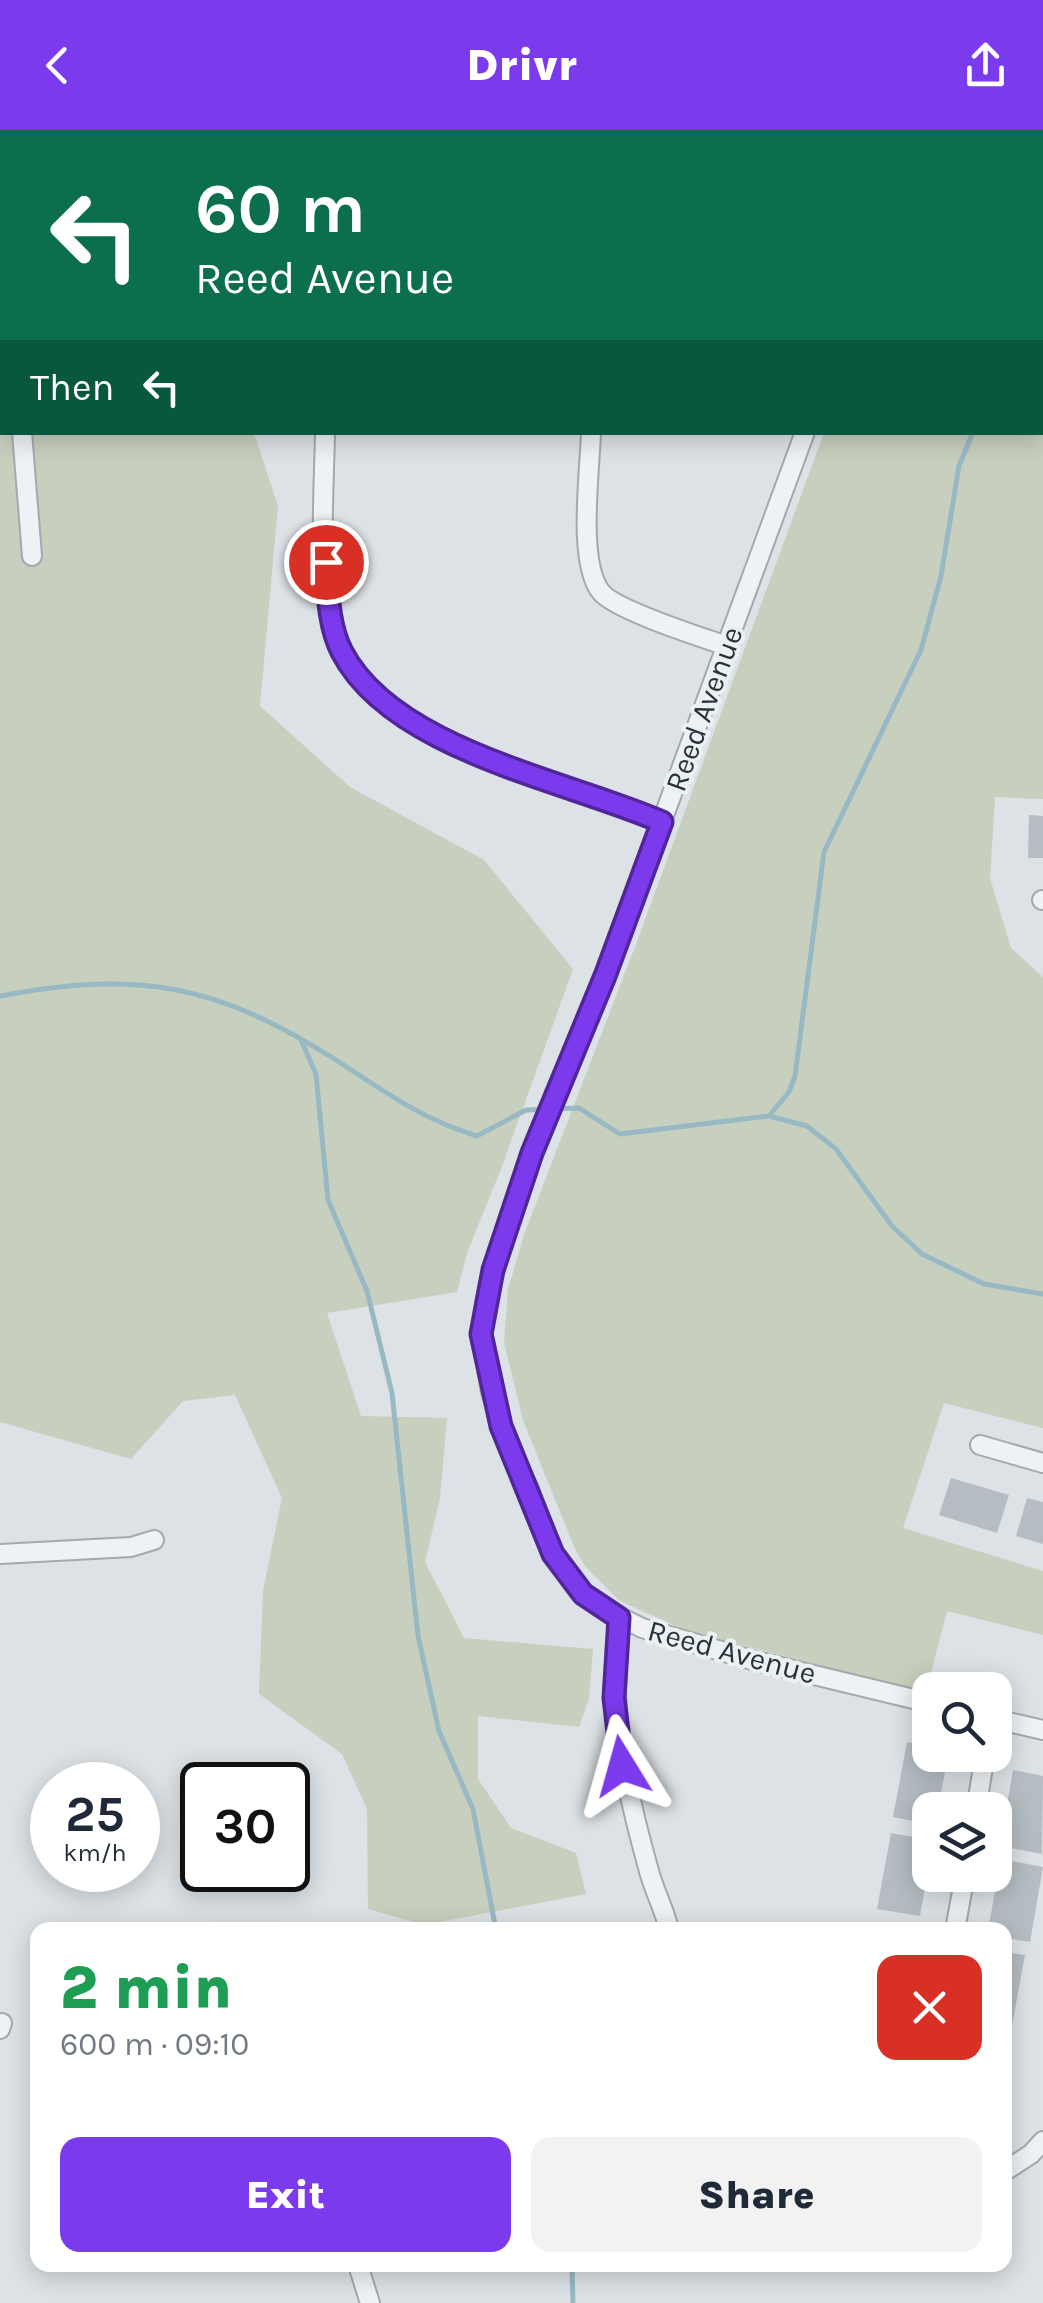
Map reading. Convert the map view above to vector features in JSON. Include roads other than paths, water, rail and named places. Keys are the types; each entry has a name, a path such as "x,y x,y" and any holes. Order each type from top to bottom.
{"street":[{"path":"22,435 32,556"},
{"path":"325,435 326,562 334,630 353,670 372,693 416,726 452,743 662,822"},
{"path":"591,435 588,534 594,579 601,592 634,612 727,646"},
{"name":"Reed Avenue","path":"804,435 662,822 532,1153 486,1294 482,1349 501,1426 553,1554 583,1594 619,1618 700,1646 912,1699"},
{"path":"980,1445 1043,1463"},
{"path":"0,1554 131,1547 154,1540"},
{"path":"619,1618 614,1698 622,1766 666,1922"},
{"path":"1012,1723 1043,1730"},
{"path":"956,1922 961,1892"},
{"path":"1012,2166 1043,2141"},
{"path":"360,2272 370,2303"}],"waterway":[{"path":"769,1116 789,1092 795,1076 824,852 921,650 941,576 959,466 972,435"},
{"path":"0,996 95,984 176,990 214,999 293,1034 420,1113 477,1136 526,1110 579,1108 620,1134 769,1116 807,1126 836,1149 892,1226 922,1254 984,1284 1043,1294"},
{"path":"301,1040 316,1074 328,1200 367,1291 392,1393 418,1636 439,1731 473,1809 494,1922"},
{"path":"572,2272 573,2303"}]}
